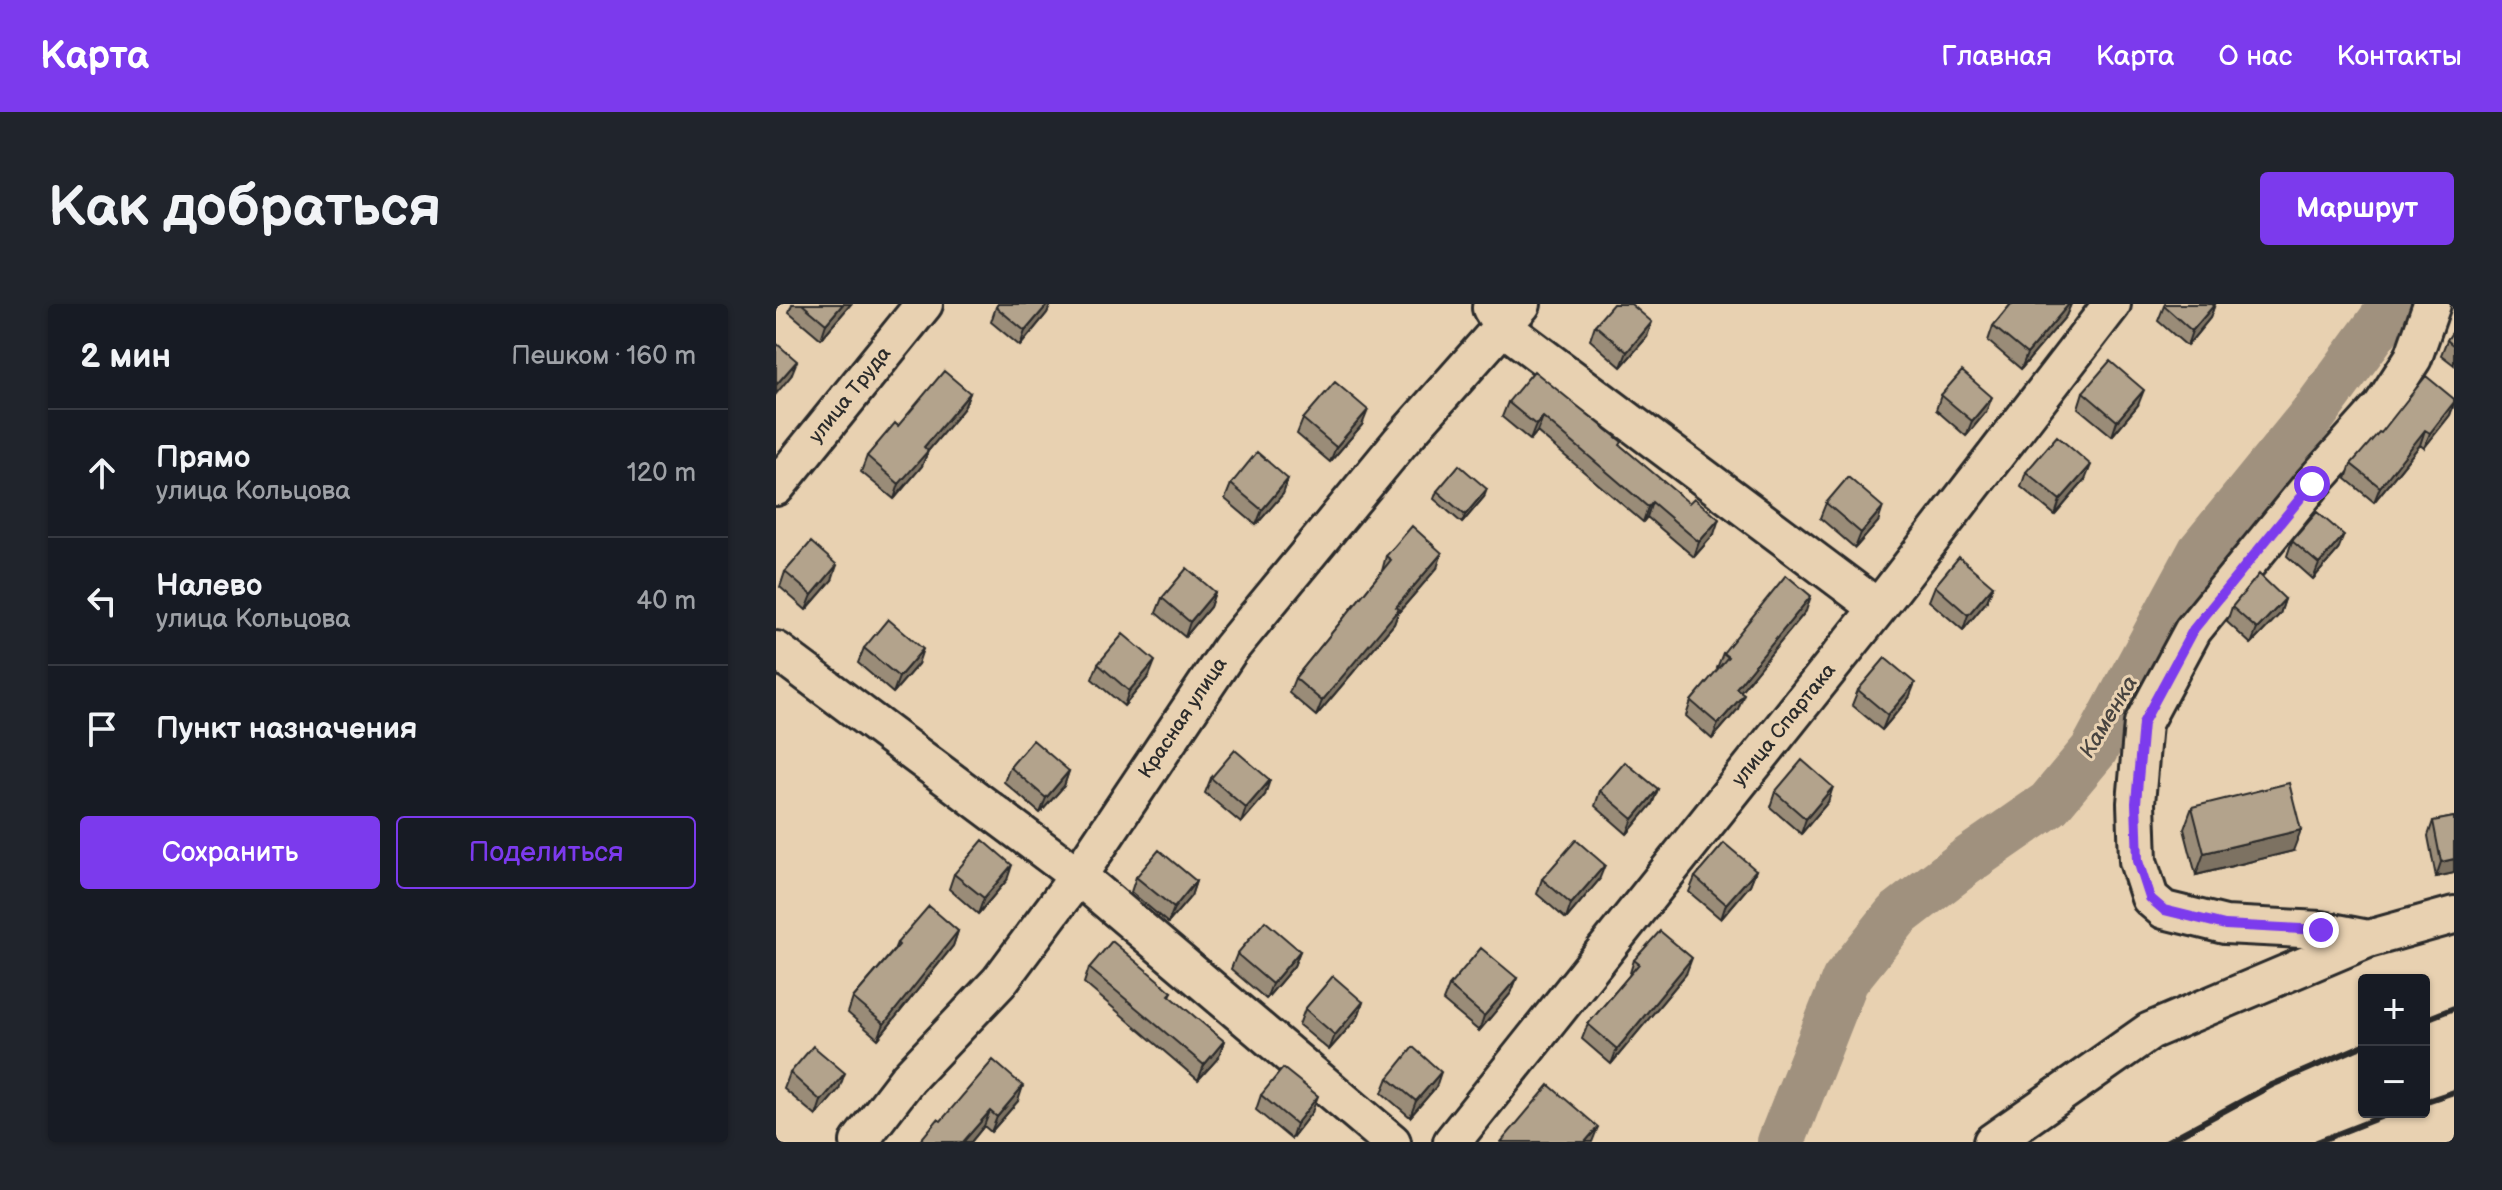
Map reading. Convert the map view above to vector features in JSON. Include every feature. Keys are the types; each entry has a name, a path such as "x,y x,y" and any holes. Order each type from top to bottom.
{"street":[{"name":"улица Труда","path":"776,487 924,304"},
{"name":"улица Спартака","path":"1452,1142 1878,608 2112,304"},
{"path":"2368,939 2321,930 2225,925 2164,910 2150,898 2138,861 2136,803 2143,723 2193,630 2294,505 2382,406 2413,358 2432,304"},
{"path":"1504,311 1878,608"},
{"name":"Красная улица","path":"859,1142 908,1078 999,982 1078,876 1230,649 1504,311"},
{"path":"776,650 1078,876 1392,1142"},
{"path":"1992,1142 2150,1031 2368,939 2454,915"}],"building":[{"path":"802,304 843,304 826,324"},
{"path":"998,304 1048,304 1025,331 996,307"},
{"path":"1613,304 1631,304 1652,322 1627,352 1595,325"},
{"path":"2011,304 2069,304 2027,354 1993,326"},
{"path":"2165,304 2215,304 2192,331"},
{"path":"2454,330 2454,346 2447,340"},
{"path":"776,343 797,361 776,385"},
{"path":"2110,361 2144,390 2117,421 2083,392"},
{"path":"944,371 970,393 924,447 928,451 899,484 867,456 895,423 898,426"},
{"path":"1534,371 1622,442 1620,445 1689,503 1694,498 1719,519 1699,542 1652,502 1648,507 1543,417 1536,425 1508,402"},
{"path":"1962,371 1992,397 1972,421 1941,395"},
{"path":"2426,376 2454,402 2430,433 2425,430 2380,487 2351,464 2381,433"},
{"path":"1335,382 1368,410 1336,447 1303,419"},
{"path":"2057,436 2091,465 2060,500 2026,472"},
{"path":"1257,452 1288,479 1262,510 1231,484"},
{"path":"1459,465 1487,489 1465,515 1437,491"},
{"path":"1848,477 1883,507 1861,533 1826,503"},
{"path":"2317,512 2344,535 2319,564 2292,541"},
{"path":"1412,526 1442,553 1322,701 1295,678 1391,560 1386,556"},
{"path":"811,542 837,565 812,595 785,572"},
{"path":"1959,557 1993,586 1968,615 1935,586"},
{"path":"1187,568 1215,592 1190,622 1162,598"},
{"path":"2259,574 2285,599 2257,629 2232,607"},
{"path":"1786,575 1811,596 1736,688 1744,694 1718,724 1691,701 1728,657 1723,653"},
{"path":"888,619 923,649 899,677 864,648"},
{"path":"1123,634 1155,661 1129,691 1098,664"},
{"path":"1885,658 1915,683 1888,715 1858,690"},
{"path":"1033,740 1069,771 1046,798 1010,767"},
{"path":"1235,750 1270,780 1246,808 1211,778"},
{"path":"1802,760 1833,787 1806,819 1775,792"},
{"path":"1625,762 1658,789 1633,819 1600,791"},
{"path":"2289,783 2301,830 2204,853 2192,807"},
{"path":"2454,817 2454,859 2441,862 2433,821"},
{"path":"983,840 1012,865 984,898 954,874"},
{"path":"1576,840 1605,865 1571,904 1542,879"},
{"path":"1724,843 1756,870 1726,904 1695,877"},
{"path":"1159,850 1196,881 1174,908 1136,877"},
{"path":"929,906 958,931 884,1024 853,998"},
{"path":"1265,921 1300,951 1272,984 1237,954"},
{"path":"1660,931 1692,958 1617,1049 1588,1024 1639,964 1634,960"},
{"path":"1112,941 1224,1041 1204,1065 1089,968"},
{"path":"1481,948 1517,978 1484,1016 1449,986"},
{"path":"1333,976 1363,1002 1335,1035 1305,1009"},
{"path":"813,1046 845,1073 821,1101 790,1073"},
{"path":"1413,1047 1441,1072 1416,1101 1388,1078"},
{"path":"993,1060 1023,1086 997,1117 990,1111 963,1142 919,1142 938,1119 941,1121"},
{"path":"1283,1068 1318,1096 1296,1124 1261,1095"},
{"path":"1549,1085 1598,1127 1585,1142 1501,1142"}],"waterway":[{"name":"Каменка","path":"1781,1142 1845,980 1897,915 2049,804 2094,750 2201,552 2315,412 2394,304"}],"railway":[{"path":"2430,1018 2454,1008"},
{"path":"2166,1142 2272,1085 2362,1046"},
{"path":"2430,1100 2454,1092"},
{"path":"2317,1142 2378,1118"}],"route":[{"path":"2312,484 2193,630 2143,723 2136,803 2138,861 2150,898 2164,910 2225,925 2321,930"}]}
